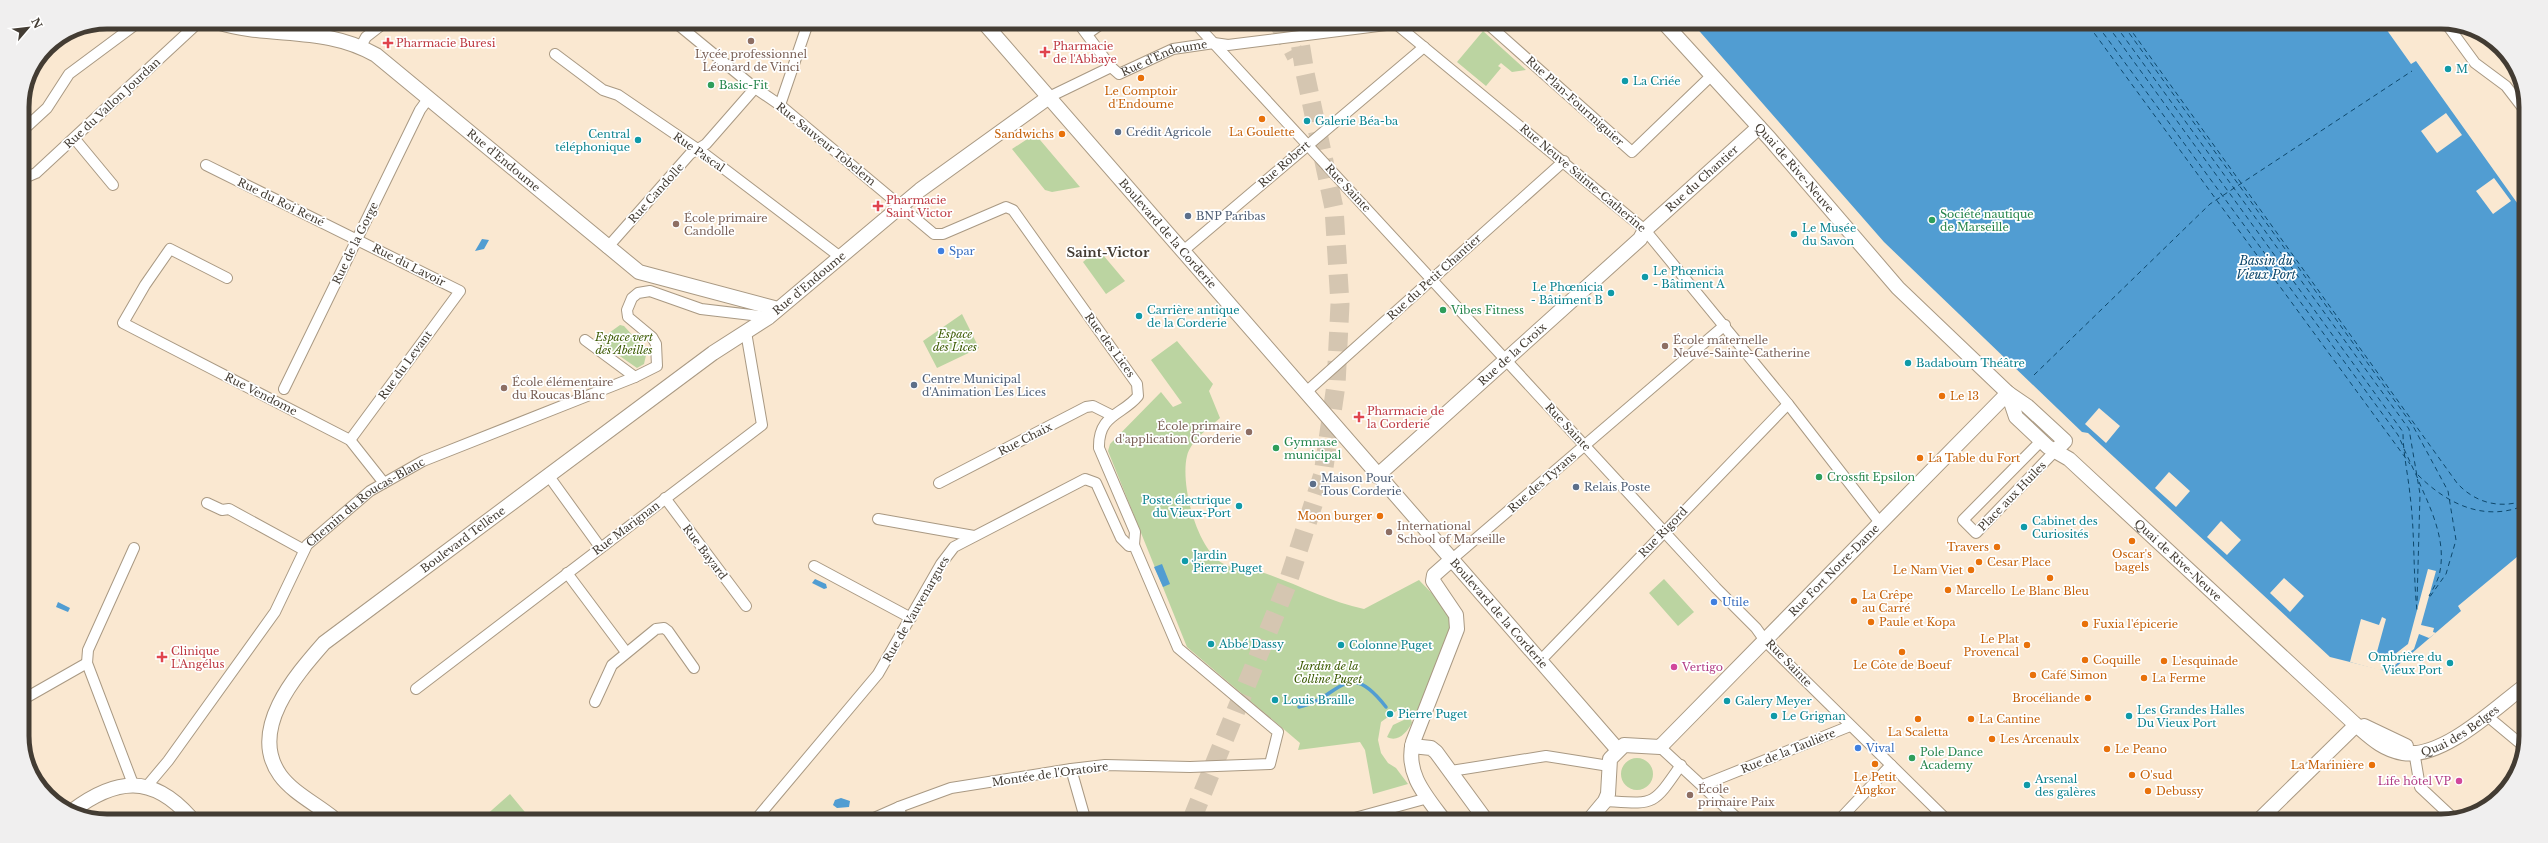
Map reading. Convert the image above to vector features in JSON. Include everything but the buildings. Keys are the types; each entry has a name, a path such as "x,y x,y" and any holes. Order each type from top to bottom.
{"street":[{"path":"29,124 57,96 69,74 130,29"},
{"name":"Rue du Vallon Jourdan","path":"29,176 36,173 191,29"},
{"name":"Rue d'Endoume","path":"276,29 326,35 361,46 376,55 607,248 639,272 774,313 839,256 901,206 971,153 1063,89 1111,67 1120,74 1173,49 1214,44 1228,45 1355,29"},
{"path":"361,46 366,37 376,29"},
{"name":"Rue Sauveur Tobelem","path":"683,29 755,88 780,105 938,235 1006,207 1015,214"},
{"path":"780,105 806,29"},
{"name":"Boulevard de la Corderie","path":"989,29 1377,476 1618,750"},
{"path":"1084,29 1111,67"},
{"path":"1087,34 1094,29"},
{"name":"Rue Sainte","path":"1200,29 1766,640 1850,726 1941,814"},
{"name":"Rue Neuve Sainte-Catherine","path":"1401,29 1564,161 1645,230 1788,404 1881,524"},
{"name":"Rue Plan-Fourmiguier","path":"1494,29 1632,152 1712,75"},
{"name":"Quai de Rive-Neuve","path":"1670,29 1759,127 1898,288 2008,393 2027,406 2065,441 2055,451"},
{"path":"2451,30 2475,63 2506,86 2519,103"},
{"name":"Rue Robert","path":"1183,251 1307,144 1424,47"},
{"name":"Rue Pascal","path":"555,54 603,90 618,95 697,150 839,256"},
{"name":"Rue Candolle","path":"607,248 690,154 706,144 755,88"},
{"name":"Rue de la Gorge","path":"284,389 420,110 428,100"},
{"name":"Rue du Chantier","path":"1645,230 1759,127"},
{"path":"74,138 113,185"},
{"name":"Rue du Petit Chantier","path":"1305,393 1564,161"},
{"name":"Rue du Roi René","path":"206,165 358,239"},
{"name":"Rue des Lices","path":"1015,214 1134,378 1139,390 1138,396 1112,415 1099,439 1099,448 1135,532 1134,545"},
{"name":"Rue de la Croix","path":"1377,476 1640,239 1645,230"},
{"name":"Rue du Lavoir","path":"358,239 460,291"},
{"name":"Rue Vendome","path":"228,278 170,249 144,285 123,323 350,440 384,483"},
{"name":"Rue du Levant","path":"350,440 460,291"},
{"name":"Chemin du Roucas-Blanc","path":"140,785 168,761 275,612 304,550 370,491 423,461 635,377 657,366 658,358 656,344 652,337 628,317 626,310 629,303 638,293 650,291 701,309 774,313"},
{"name":"Boulevard Tellène","path":"328,814 280,775 269,749 269,738 275,714 299,671 324,643 713,353 774,313"},
{"name":"Rue des Tyrans","path":"1451,560 1725,326"},
{"name":"Rue Marignan","path":"416,689 600,547 762,425 746,332"},
{"path":"585,340 635,377"},
{"name":"Quai de Rive-Neuve","path":"2008,393 2016,418 2041,441 2069,459 2356,725"},
{"name":"Rue Fort Notre-Dame","path":"1660,747 1881,524 2008,393"},
{"name":"Rue Rigord","path":"1540,661 1788,404"},
{"name":"Rue Chaix","path":"939,483 1086,407 1098,408 1112,415"},
{"name":"Place aux Huiles","path":"2041,441 1963,520 1976,533 2055,451"},
{"path":"548,476 600,547"},
{"name":"Rue de Vauvenargues","path":"760,814 878,674 947,554 954,547 1085,479 1096,483 1121,538 1128,546 1134,545"},
{"name":"Rue Bayard","path":"665,498 746,606"},
{"path":"207,503 222,510 229,509 304,550"},
{"path":"878,519 974,536"},
{"name":"Montée de l'Oratoire","path":"882,814 899,806 952,788 1071,769 1105,765 1265,766 1270,764 1278,732 1178,648 1134,545"},
{"path":"134,548 93,637 88,650 87,663 140,785"},
{"path":"1439,814 1412,772 1411,757 1412,746 1457,629 1456,615 1433,582 1434,575 1451,560"},
{"path":"814,566 911,618"},
{"path":"567,573 626,652"},
{"path":"595,702 612,665 656,629 664,628 694,668"},
{"path":"29,696 87,663"},
{"name":"Quai des Belges","path":"2356,725 2382,746 2404,753 2414,752 2449,742 2519,690"},
{"path":"2486,715 2518,742"},
{"path":"2265,814 2356,725"},
{"name":"Rue de la Taulière","path":"1703,785 1850,726"},
{"path":"1594,814 1606,801 1610,759 1624,745 1660,747 1733,814"},
{"path":"1412,746 1431,748 1451,771 1481,814"},
{"name":"Quai des Belges","path":"2414,752 2420,787 2448,813"},
{"path":"1451,771 1546,756 1609,766"},
{"path":"1845,814 1891,765"},
{"path":"1606,801 1650,802 1657,797 1681,766"},
{"path":"1071,769 1084,814"},
{"path":"76,808 103,793 140,785 177,802 187,814"},
{"path":"1370,814 1428,798"},
{"path":"899,806 901,814"}],"green space":[{"path":"1483,31 1526,70 1512,72 1501,63 1498,66 1501,68 1486,86 1457,62"},
{"path":"1035,134 1080,187 1052,192 1045,190 1012,149"},
{"path":"1098,249 1125,281 1106,294 1083,262"},
{"name":"Espace des Lices","path":"962,314 979,348 937,368 923,341"},
{"name":"Espace vert des Abeilles","path":"620,325 624,326 647,351 644,364 637,368 601,343 602,338"},
{"name":"Jardin de la Colline Puget","path":"1177,341 1213,384 1209,391 1220,418 1192,445 1187,456 1185,468 1186,483 1193,516 1199,533 1207,547 1216,558 1230,567 1252,570 1274,576 1338,602 1364,609 1419,580 1444,607 1450,620 1451,627 1417,713 1399,709 1381,722 1378,740 1381,753 1388,763 1396,768 1408,784 1373,794 1365,750 1360,742 1298,750 1300,743 1187,647 1108,451 1110,444 1161,392 1173,407 1182,403 1151,360"},
{"path":"1664,579 1694,612 1678,626 1649,593"},
{"path":"1408,718 1411,719 1412,723 1402,736 1395,739 1387,737 1393,725"},
{"path":"1634,758 1640,758 1650,765 1653,774 1652,780 1646,787 1640,790 1634,790 1624,783 1621,777 1621,771 1628,761"},
{"path":"510,794 527,814 487,814"}],"water":[{"name":"Bassin du Vieux Port","path":"1698,29 2386,29 2411,64 2416,61 2519,206 2519,555 2458,606 2461,611 2390,672 2330,657 2088,433 2082,432 1884,242"},
{"path":"482,239 489,240 484,249 475,251"},
{"path":"1162,564 1170,584 1163,587 1154,567"},
{"path":"815,579 826,584 827,588 824,589 812,583"},
{"path":"58,602 70,608 68,612 56,607"},
{"path":"841,798 850,801 849,807 837,808 833,805 835,800"}],"pier":[{"path":"2446,113 2462,135 2437,153 2421,131"},
{"path":"2494,178 2511,201 2493,214 2476,191"},
{"path":"2099,408 2120,426 2106,443 2085,424"},
{"path":"2169,472 2190,491 2176,507 2155,488"},
{"path":"2221,521 2241,540 2227,555 2207,537"},
{"path":"2428,569 2436,571 2421,625 2434,628 2433,632 2436,633 2429,638 2419,634 2414,649 2403,657 2404,660 2401,662 2400,661 2390,669 2379,670 2350,662 2361,619 2379,625 2382,617 2386,619 2375,659 2386,661 2408,644"},
{"path":"2284,578 2304,596 2290,612 2270,593"}],"waterway":[{"path":"1299,707 1325,696 1343,684 1352,682 1361,684 1372,692 1386,707"}],"ferry route":[{"path":"2091,29 2410,464"},
{"path":"2100,29 2398,435 2403,446"},
{"path":"2110,29 2403,432 2412,509 2417,611"},
{"path":"2118,29 2409,429 2420,494 2417,603"},
{"path":"2126,29 2413,426 2448,491 2456,540 2446,574 2429,598"},
{"path":"2130,29 2457,483 2471,495 2487,502 2505,504 2519,502"},
{"path":"2034,375 2210,204 2412,71"},
{"path":"2404,449 2418,479"},
{"path":"2418,475 2441,494 2466,507 2480,511 2494,512 2519,507"},
{"path":"2419,482 2436,525 2441,548 2439,574 2436,584 2429,596"}],"tunnel":[{"path":"1282,29 1296,56"},
{"path":"1194,814 1287,585 1323,474 1336,385 1340,304 1334,208 1305,73 1298,29"}],"place":[{"name":"Lycée professionnel Léonard de Vinci","path":"751,41"},
{"name":"Pharmacie Buresi","path":"388,43"},
{"name":"Pharmacie de l'Abbaye","path":"1045,52"},
{"name":"M","path":"2448,69"},
{"name":"Le Comptoir d'Endoume","path":"1141,78"},
{"name":"La Criée","path":"1625,81"},
{"name":"Basic-Fit","path":"711,85"},
{"name":"La Goulette","path":"1262,119"},
{"name":"Galerie Béa-ba","path":"1307,121"},
{"name":"Crédit Agricole","path":"1118,132"},
{"name":"Sandwichs","path":"1062,134"},
{"name":"Central téléphonique","path":"638,140"},
{"name":"Pharmacie Saint Victor","path":"878,206"},
{"name":"BNP Paribas","path":"1188,216"},
{"name":"Société nautique de Marseille","path":"1932,220"},
{"name":"École primaire Candolle","path":"676,224"},
{"name":"Le Musée du Savon","path":"1794,234"},
{"name":"Spar","path":"941,251"},
{"name":"Le Phœnicia - Bâtiment A","path":"1645,277"},
{"name":"Le Phœnicia - Bâtiment B","path":"1611,293"},
{"name":"Vibes Fitness","path":"1443,310"},
{"name":"Carrière antique de la Corderie","path":"1139,316"},
{"name":"École maternelle Neuve-Sainte-Catherine","path":"1665,346"},
{"name":"Badaboum Théâtre","path":"1908,363"},
{"name":"Centre Municipal d'Animation Les Lices","path":"914,385"},
{"name":"École élémentaire du Roucas Blanc","path":"504,388"},
{"name":"Le 13","path":"1942,396"},
{"name":"Pharmacie de la Corderie","path":"1359,417"},
{"name":"École primaire d'application Corderie","path":"1249,432"},
{"name":"Gymnase municipal","path":"1276,448"},
{"name":"La Table du Fort","path":"1920,458"},
{"name":"Crossfit Epsilon","path":"1819,477"},
{"name":"Maison Pour Tous Corderie","path":"1313,484"},
{"name":"Relais Poste","path":"1576,487"},
{"name":"Poste électrique du Vieux-Port","path":"1239,506"},
{"name":"Moon burger","path":"1380,516"},
{"name":"Cabinet des Curiosités","path":"2024,527"},
{"name":"International School of Marseille","path":"1389,532"},
{"name":"Oscar's bagels","path":"2132,541"},
{"name":"Travers","path":"1997,547"},
{"name":"Jardin Pierre Puget","path":"1185,561"},
{"name":"Cesar Place","path":"1979,562"},
{"name":"Le Nam Viet","path":"1971,570"},
{"name":"Le Blanc Bleu","path":"2050,578"},
{"name":"Marcello","path":"1948,590"},
{"name":"La Crêpe au Carré","path":"1854,601"},
{"name":"Utile","path":"1714,602"},
{"name":"Paule et Kopa","path":"1871,622"},
{"name":"Fuxia l'épicerie","path":"2085,624"},
{"name":"Abbé Dassy","path":"1211,644"},
{"name":"Colonne Puget","path":"1341,645"},
{"name":"Le Plat Provencal","path":"2027,645"},
{"name":"Le Côte de Boeuf","path":"1902,652"},
{"name":"Clinique L'Angélus","path":"162,657"},
{"name":"Coquille","path":"2085,660"},
{"name":"L'esquinade","path":"2164,661"},
{"name":"Ombrière du Vieux Port","path":"2450,663"},
{"name":"Vertigo","path":"1674,667"},
{"name":"Café Simon","path":"2033,675"},
{"name":"La Ferme","path":"2144,678"},
{"name":"Brocéliande","path":"2088,698"},
{"name":"Louis Braille","path":"1275,700"},
{"name":"Galery Meyer","path":"1727,701"},
{"name":"Pierre Puget","path":"1390,714"},
{"name":"Le Grignan","path":"1774,716"},
{"name":"Les Grandes Halles Du Vieux Port","path":"2129,716"},
{"name":"La Scaletta","path":"1918,719"},
{"name":"La Cantine","path":"1971,719"},
{"name":"Les Arcenaulx","path":"1992,739"},
{"name":"Vival","path":"1858,748"},
{"name":"Le Peano","path":"2107,749"},
{"name":"Pole Dance Academy","path":"1912,758"},
{"name":"Le Petit Angkor","path":"1875,764"},
{"name":"La Marinière","path":"2372,765"},
{"name":"O'sud","path":"2132,775"},
{"name":"Life hôtel VP","path":"2459,781"},
{"name":"Arsenal des galères","path":"2027,785"},
{"name":"Debussy","path":"2148,791"},
{"name":"École primaire Paix","path":"1690,795"}],"district":[{"name":"Saint-Victor","path":"1108,252"}]}
